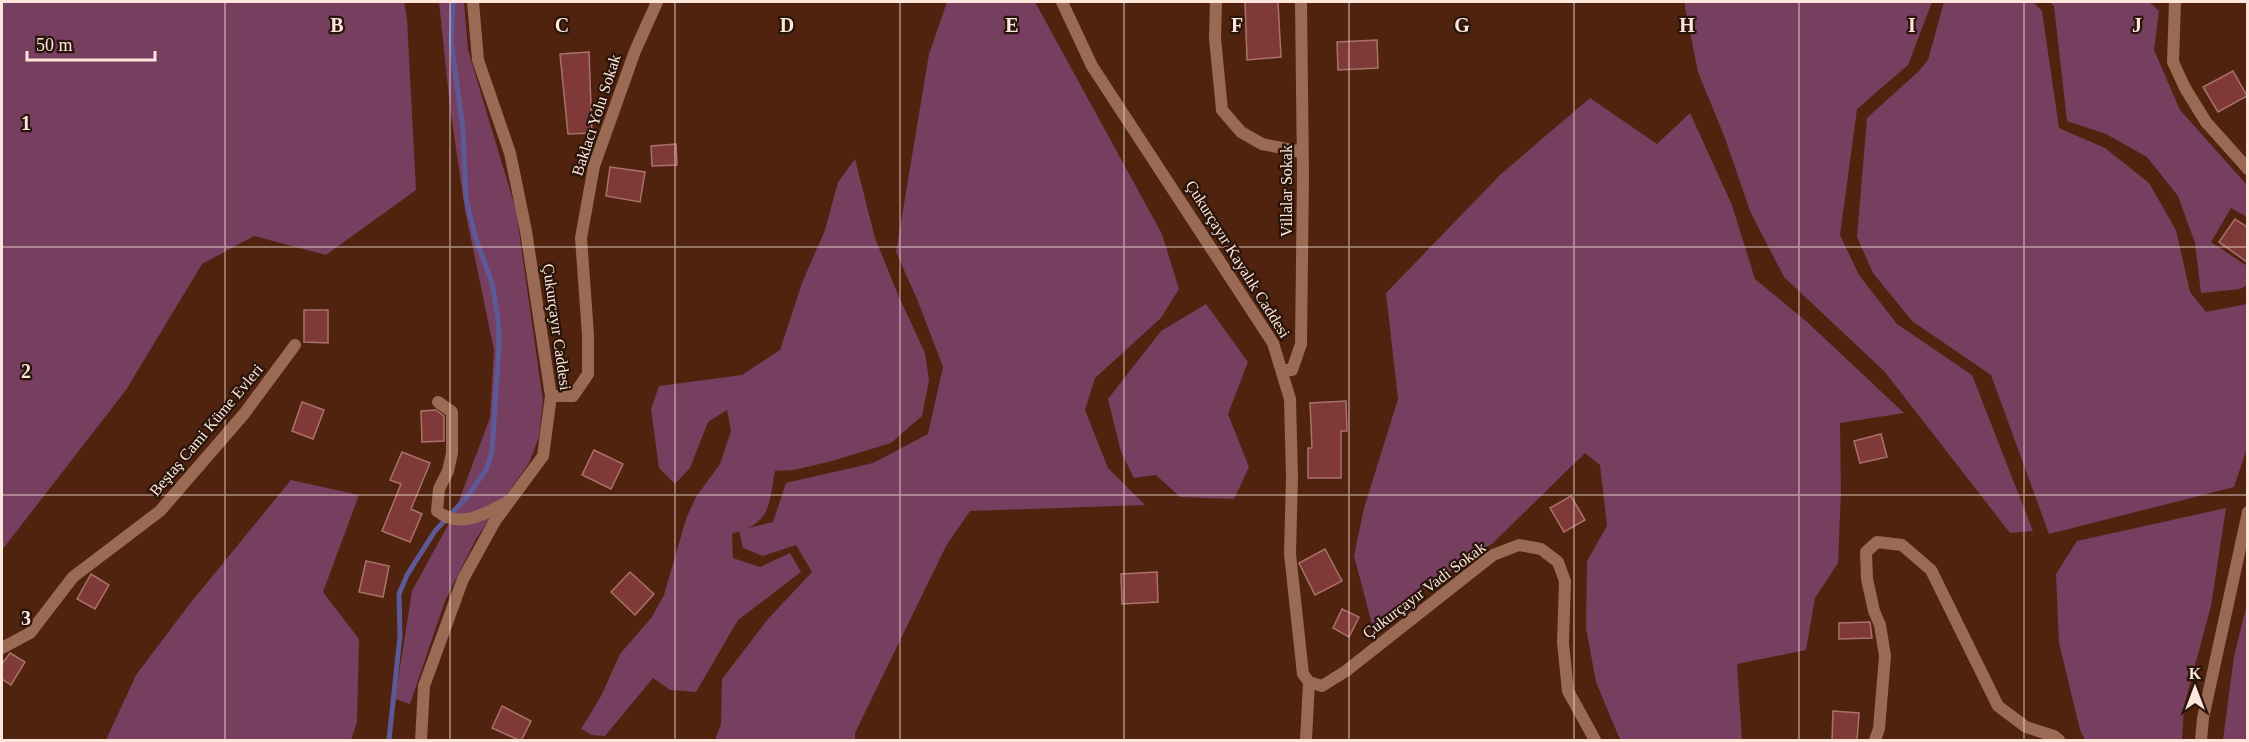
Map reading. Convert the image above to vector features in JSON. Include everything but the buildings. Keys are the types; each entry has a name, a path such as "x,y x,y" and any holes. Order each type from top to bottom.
{"street":[{"name":"Çukurçayır Caddesi","path":"422,741 424,687 459,589 495,521 543,456 551,396 526,231 510,153 478,60 472,2"},
{"name":"Baklacı Yolu Sokak","path":"551,396 573,396 588,374 588,335 580,238 592,176 635,51 657,2"},
{"name":"Çukurçayır Kayalık Caddesi","path":"1062,2 1092,66 1273,343 1283,370 1290,411 1292,477 1290,554 1303,674 1308,682 1306,741"},
{"path":"1216,2 1215,38 1222,110 1241,132 1262,144 1302,152"},
{"name":"Villalar Sokak","path":"1283,370 1292,370 1301,344 1301,2"},
{"path":"2175,2 2173,62 2205,122 2247,169"},
{"name":"Beştaş Cami Küme Evleri","path":"2,648 30,633 73,578 160,511 244,414 296,345"},
{"path":"438,402 452,412 454,436 448,471 439,489 437,511 445,517 461,521 479,517 509,501"},
{"path":"2201,741 2202,718 2247,512"},
{"path":"1875,741 1879,729 1885,656 1880,625 1874,611 1867,579 1866,552 1877,542 1902,545 1931,570 1998,706 2026,727 2054,736 2059,741"},
{"name":"Çukurçayır Vadi Sokak","path":"1308,682 1322,686 1346,671 1493,555 1519,545 1541,549 1558,562 1565,581 1563,643 1568,691 1595,741"}],"shaded area":[{"path":"2,2 404,2 407,19 416,190 326,255 254,236 202,264 126,390 2,550"},
{"path":"439,2 464,2 468,50 516,210 543,401 539,437 529,463 476,539 445,601 410,704 395,699 412,591 454,514 490,418 494,350 465,210 450,107"},
{"path":"947,2 1035,2 1162,234 1179,289 1161,318 1095,378 1085,410 1108,468 1145,505 970,511 946,546 855,733 855,740 715,740 721,724 722,679 768,619 812,572 796,545 763,556 743,548 739,531 732,534 733,558 760,567 790,553 801,572 738,620 696,692 670,690 653,678 605,736 592,735 581,729 601,696 620,654 652,617 664,595 686,519 696,497 720,464 731,431 727,410 708,422 690,468 675,484 659,468 651,409 659,386 742,375 780,350 802,283 825,230 838,182 855,159 875,238 925,353 929,380 922,416 891,443 832,461 794,470 775,471 771,497 766,511 762,518 748,528 773,522 786,483 873,463 928,434 943,367 896,252 929,54"},
{"path":"1685,2 1932,2 1908,65 1857,109 1840,235 1859,275 1897,324 1972,375 2033,531 2010,533 1885,372 1784,277 1750,211 1725,138 1698,72"},
{"path":"1944,2 2033,2 2042,11 2059,128 2105,148 2149,183 2176,230 2190,292 2206,312 2247,304 2247,448 2234,487 2049,534 1991,375 1912,321 1873,273 1857,237 1867,118 1928,60"},
{"path":"2050,2 2149,2 2159,11 2154,50 2180,110 2247,185 2247,217 2231,208 2211,242 2247,266 2247,285 2240,289 2201,293 2195,243 2178,196 2147,157 2106,134 2067,121 2054,6"},
{"path":"1590,98 1657,144 1690,113 1732,205 1755,279 1806,321 1904,413 1840,423 1841,492 1838,563 1815,598 1806,650 1737,664 1742,740 1621,740 1618,735 1596,682 1586,628 1587,561 1607,526 1600,465 1585,453 1493,543 1372,624 1354,556 1364,508 1398,399 1386,293 1501,174"},
{"path":"1206,304 1248,362 1228,414 1249,467 1234,499 1180,497 1156,475 1134,478 1121,452 1108,399 1161,331"},
{"path":"291,480 359,495 323,592 359,639 357,722 351,740 106,740 136,675 188,606"},
{"path":"2226,508 2211,606 2184,706 2182,740 2085,740 2080,730 2059,643 2056,574 2077,541"},
{"path":"2247,604 2247,740 2223,740 2234,656"}],"waterway":[{"path":"389,740 400,636 399,594 407,575 435,531 467,497 486,470 492,452 499,345 498,317 492,283 475,236 466,198 463,129 451,41 453,2"}]}
